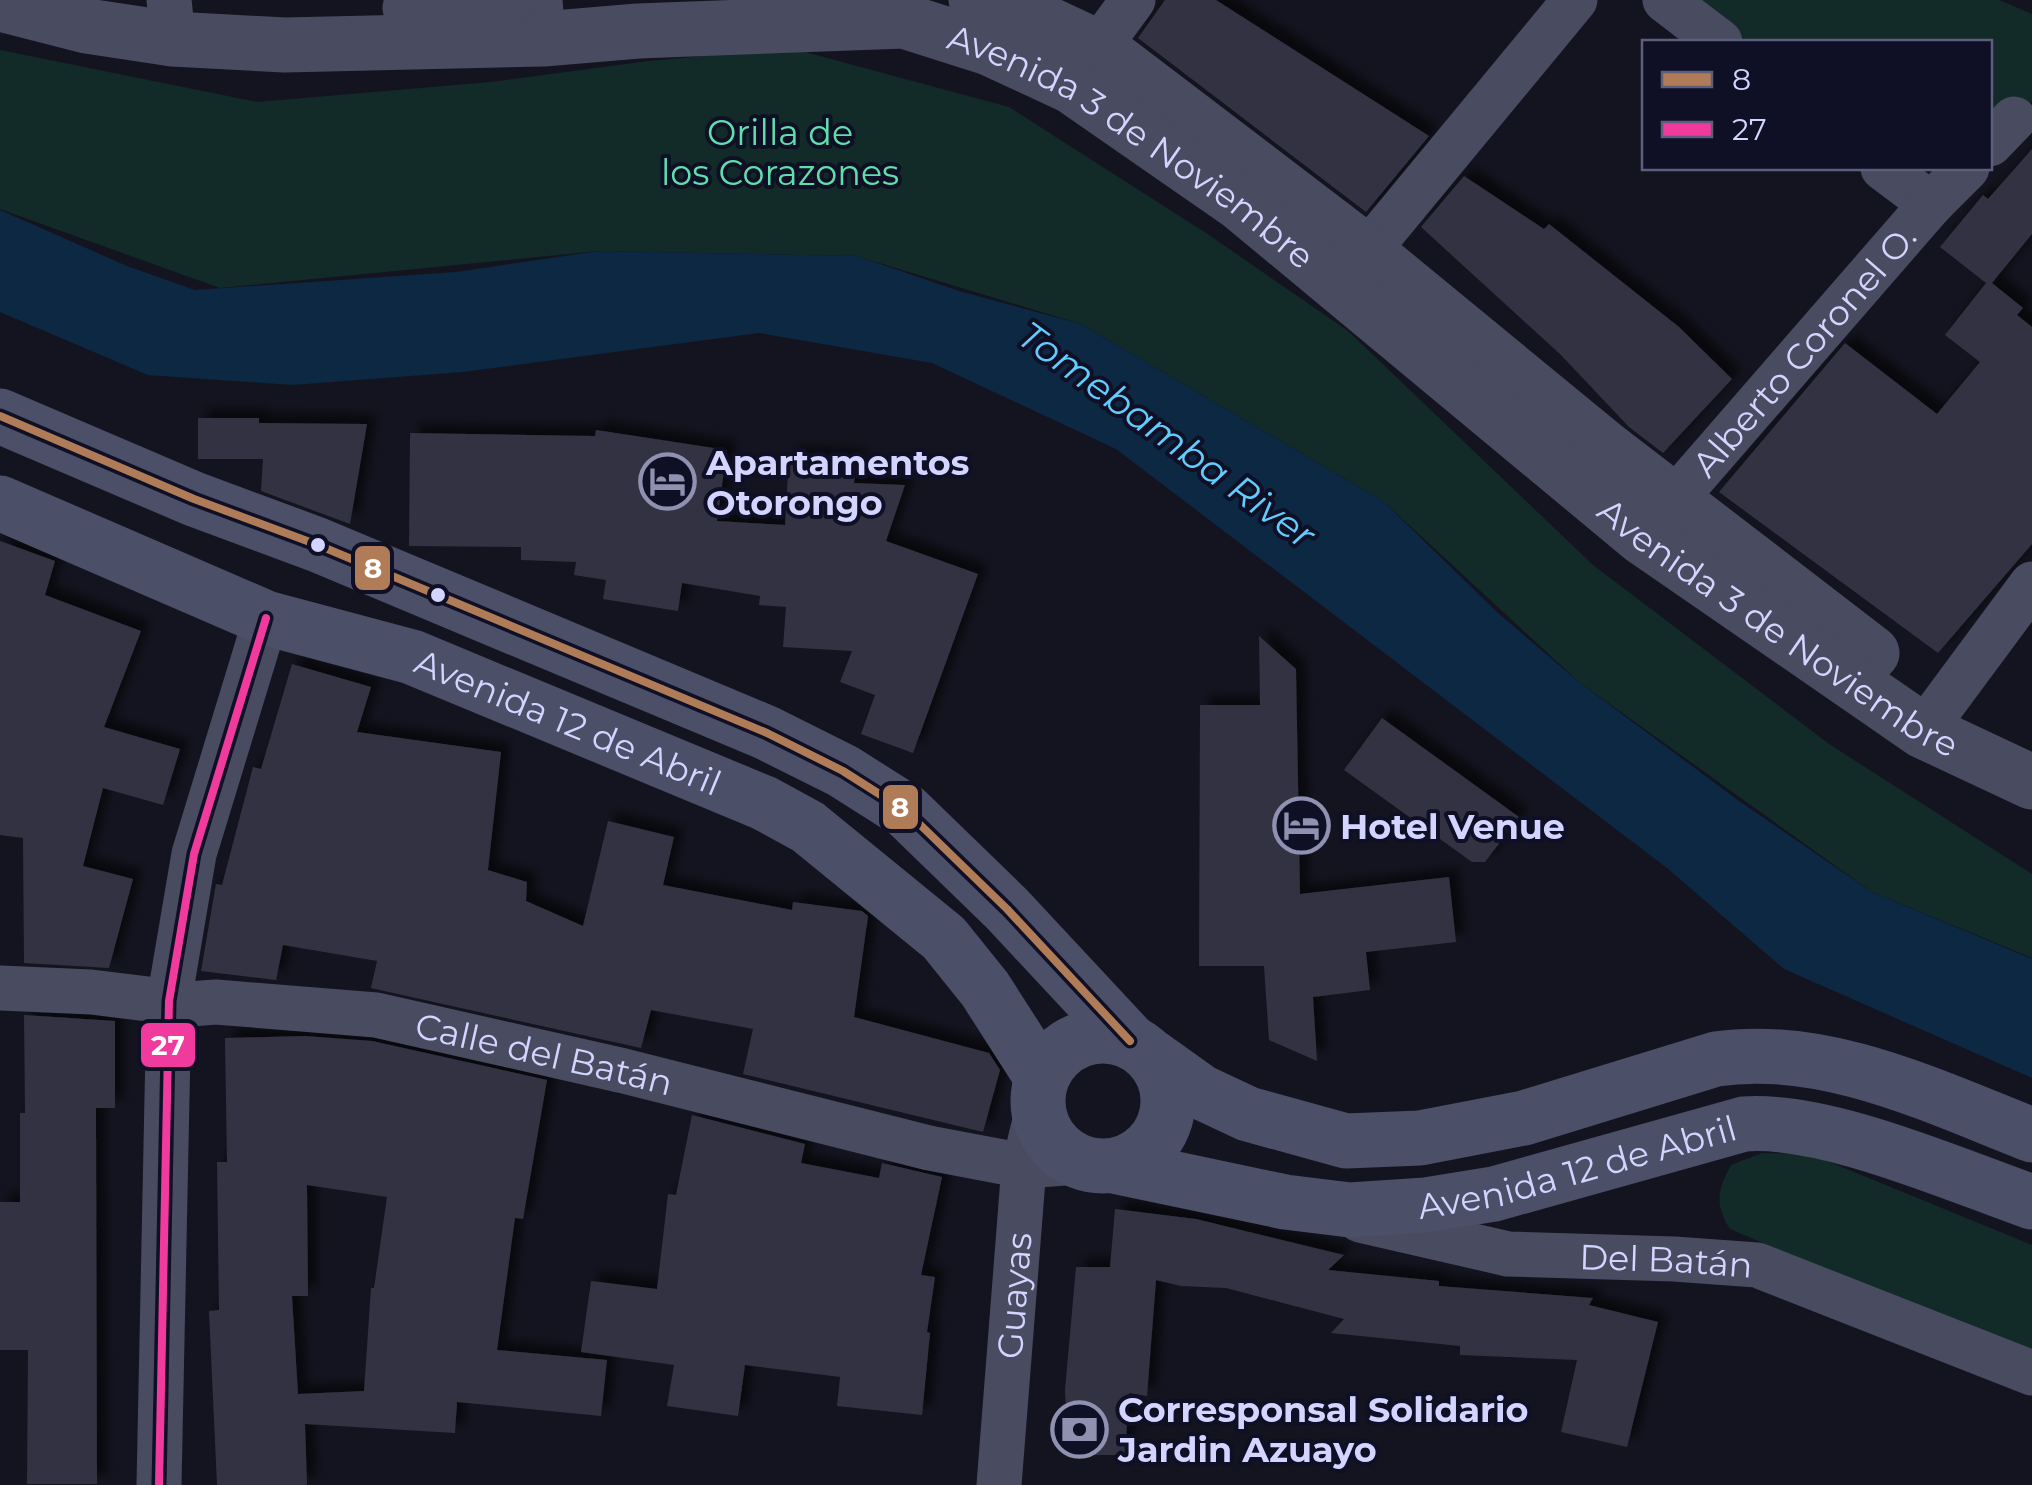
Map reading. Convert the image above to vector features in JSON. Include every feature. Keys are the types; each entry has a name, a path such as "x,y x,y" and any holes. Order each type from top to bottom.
{"main road":[{"name":"Avenida 12 de Abril","path":"0,416 735,719 843,771 906,811 1007,909 1141,1049 1168,1088 1165,1123 1146,1151 1096,1164"},
{"name":"Avenida 12 de Abril","path":"0,503 266,618 412,658 764,803 808,827 944,938 985,990 1040,1093 1051,1140 1063,1153 1096,1164 1286,1202 1350,1210 1426,1205 1494,1194 1744,1124 1770,1122 1851,1140 2032,1202"},
{"path":"1040,1093 1059,1053 1085,1038 1116,1036 1141,1049"},
{"name":"Avenida 12 de Abril","path":"1141,1049 1201,1092 1248,1114 1346,1141 1420,1138 1524,1118 1716,1059 1744,1054 1820,1062 1889,1080 2032,1135"}],"street":[{"name":"Avenida 3 de Noviembre","path":"111,0 285,45 530,13 638,31 908,11 990,48 1084,67"},
{"name":"Avenida 3 de Noviembre","path":"976,0 1050,25 1084,67 1241,204 1353,269 1658,518 1932,719 2032,782"},
{"path":"1084,67 1133,0"},
{"path":"1353,269 1575,0"},
{"path":"1665,0 1717,40"},
{"name":"Avenida 3 de Noviembre","path":"0,4 87,26 170,16"},
{"path":"1885,170 1930,204"},
{"name":"Alberto Coronel O.","path":"1658,518 1930,204 1965,170"},
{"path":"1932,719 2032,584"},
{"path":"160,1485 169,1001 194,854 266,618"},
{"name":"Avenida 3 de Noviembre","path":"1932,719 2032,749"},
{"name":"Calle del Batán","path":"0,988 376,1015 624,1071 928,1148 1024,1166 1096,1164"},
{"name":"Guayas","path":"999,1485 1024,1166 1040,1093"},
{"name":"Del Batán","path":"1286,1202 1508,1254 1757,1265 2032,1373"}],"green space":[{"path":"1695,0 1999,0 2032,14 2032,101 1992,141 1992,40 1745,40"},
{"name":"Orilla de los Corazones","path":"790,48 1009,107 1209,235 1348,331 1593,565 1829,744 2032,874 2032,958 1872,892 1579,682 1383,501 1081,324 856,256 599,251 220,288 0,209 0,50 257,102 491,82 649,61"},
{"path":"1762,1153 1810,1154 2032,1245 2032,1358 1730,1229 1720,1204 1723,1182 1731,1165"}],"water":[{"name":"Tomebamba River","path":"0,210 127,266 195,290 456,272 599,251 857,256 959,291 1081,324 1383,501 1498,613 1579,682 1739,801 1872,892 2032,959 2032,1078 1784,969 1667,868 1116,449 932,363 759,333 463,372 292,385 148,375 0,312"}],"building":[{"path":"1165,0 1216,0 1429,136 1366,212 1138,38"},
{"path":"2032,149 2032,234 1992,283 2023,308 2017,315 2032,327 2032,544 1938,653 1719,492 1845,343 1937,414 1980,362 1945,335 1986,283 1940,247 1983,195 1988,199"},
{"path":"1464,176 1544,229 1549,224 1679,327 1732,379 1663,453 1629,427 1561,355 1421,227"},
{"path":"198,418 367,424 350,524 261,491 263,459 198,459"},
{"path":"596,430 727,450 717,521 785,525 789,456 857,458 854,483 905,485 886,541 978,574 913,753 861,734 875,695 840,682 852,651 783,647 786,607 759,605 760,596 682,583 678,611 603,599 606,580 574,575 576,562 521,560 521,547 409,546 410,433 595,436"},
{"path":"0,541 55,561 45,595 141,631 104,727 180,749 163,805 103,788 83,866 133,879 109,968 24,963 23,838 0,835"},
{"path":"1259,636 1296,669 1300,894 1449,877 1456,942 1366,952 1370,990 1313,997 1317,1061 1269,1040 1264,966 1199,966 1200,705 1260,705"},
{"path":"292,664 371,687 357,732 501,752 488,870 527,882 526,901 583,926 608,821 674,837 663,885 792,910 793,902 862,911 868,916 854,1017 989,1053 1000,1070 983,1132 743,1074 753,1029 651,1010 641,1048 371,988 377,961 283,945 276,980 201,971 216,884 222,885 253,767 261,769"},
{"path":"1382,718 1519,817 1485,862 1472,862 1344,770"},
{"path":"24,1015 115,1021 115,1108 96,1108 97,1484 27,1484 28,1350 0,1350 0,1202 20,1202 20,1113 25,1113"},
{"path":"305,1036 372,1041 547,1080 523,1219 515,1218 497,1350 607,1360 601,1416 457,1402 455,1433 305,1424 307,1485 217,1485 209,1311 219,1310 217,1162 227,1162 225,1038","holes":["307,1185 387,1197 371,1288 364,1391 298,1394 292,1296 308,1296"]},
{"path":"692,1115 805,1144 801,1163 879,1178 882,1163 942,1177 921,1275 935,1277 922,1415 837,1406 840,1377 745,1365 738,1416 667,1406 674,1365 581,1352 591,1281 657,1289 668,1194 676,1195"},
{"path":"1115,1209 1196,1219 1344,1255 1328,1270 1439,1281 1439,1286 1593,1298 1589,1305 1658,1322 1627,1447 1561,1432 1577,1360 1460,1355 1460,1346 1331,1333 1344,1319 1226,1288 1181,1286 1156,1280 1147,1396 1129,1393 1125,1455 1068,1455 1065,1390 1076,1267 1110,1267"}],"transit line":[{"name":"8","path":"0,416 767,733 843,771 906,811 1007,909 1130,1041"},
{"name":"27","path":"159,1485 169,1001 194,854 266,618"}],"place":[{"name":"Apartamentos Otorongo","path":"667,482"},
{"name":"Hotel Venue","path":"1301,826"},
{"name":"Corresponsal Solidario Jardin Azuayo","path":"1079,1429"}]}
